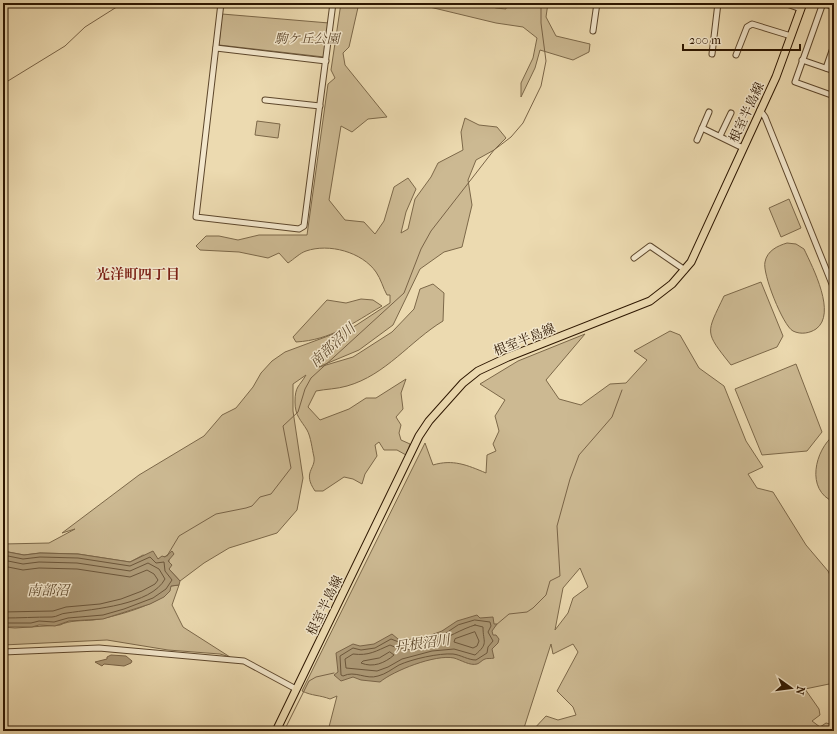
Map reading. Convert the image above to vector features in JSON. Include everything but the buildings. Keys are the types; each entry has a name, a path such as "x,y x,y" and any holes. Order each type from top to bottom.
{"main road":[{"name":"根室半島線","path":"276,731 419,436 429,421 463,383 478,371 508,357 650,301 672,284 691,262 776,77 802,6"}],"street":[{"path":"221,3 196,217 268,226 303,228 333,3"},
{"path":"593,31 597,3"},
{"path":"712,54 718,3"},
{"path":"784,3 802,6"},
{"path":"834,7 823,3 795,82 834,96"},
{"path":"736,55 747,27 752,24 791,36"},
{"path":"826,68 834,45"},
{"path":"216,48 326,61"},
{"path":"802,60 834,71"},
{"path":"265,100 320,106"},
{"path":"760,110 765,117 834,289"},
{"path":"697,140 709,112"},
{"path":"720,136 730,113"},
{"path":"702,128 743,148"},
{"path":"634,258 650,246 685,270"},
{"path":"3,652 99,648 244,661 296,689"}],"green space":[{"path":"341,3 359,3 349,47 343,53 345,65 387,117 368,119 352,132 341,126 329,200 345,220 364,222 375,234 384,221 394,187 408,178 416,189 406,212 401,233 408,229 415,199 431,177 438,163 463,150 461,132 465,118 479,125 497,127 506,138 494,150 476,160 468,180 472,205 462,247 444,252 420,269 393,325 359,350 316,368 353,357 392,332 414,309 420,289 433,284 444,293 443,321 374,374 347,386 316,391 308,407 320,420 349,409 366,398 376,398 406,379 401,393 403,409 396,417 401,425 399,433 401,440 410,444 406,455 397,450 384,450 379,442 375,445 377,456 365,474 362,484 353,479 344,477 323,491 315,491 311,485 309,475 314,461 310,440 307,430 297,414 295,407 295,397 298,387 306,375 293,384 293,411 303,478 297,510 277,533 229,548 204,563 180,581 169,569 169,555 158,559 143,555 130,562 78,554 40,553 24,555 3,551 3,544 49,543 75,529 62,533 139,475 204,436 222,415 236,408 253,387 261,373 272,361 285,352 355,326 390,303 390,295 387,295 378,275 370,265 354,254 344,251 325,248 315,249 304,252 288,263 279,253 268,258 239,252 200,250 196,246 206,236 219,236 238,240 259,235 307,235 328,84 335,78 331,70"},
{"path":"413,3 482,3 496,8 506,9 506,3 548,3 546,17 556,36 590,44 589,52 573,60 540,50 535,68 521,97 521,83 533,58 537,38 523,27 496,23"},
{"name":"駒ケ丘公園","path":"222,14 329,23 324,57 219,45"},
{"path":"257,121 280,124 278,138 255,135"},
{"path":"789,199 801,228 781,237 769,208"},
{"path":"787,243 796,244 804,249 813,267 821,290 824,302 822,322 811,332 796,332 789,327 774,299 767,277 765,268 766,258 776,247"},
{"path":"761,282 783,336 777,347 731,365 712,338 711,326 724,296"},
{"path":"361,299 373,300 382,306 341,330 309,341 296,342 293,337 327,300 346,303"},
{"path":"670,331 680,335 699,368 724,386 746,441 763,467 748,474 757,488 773,492 806,545 828,571 834,583 834,683 805,689 819,709 820,715 812,721 820,727 826,723 834,725 834,731 532,731 546,716 558,720 576,715 573,707 557,691 578,652 573,644 553,654 551,644 523,731 326,731 329,727 337,696 330,699 302,691 425,443 433,465 440,463 454,463 466,465 486,473 487,455 496,451 493,444 499,431 495,416 505,400 480,384 518,361 585,334 546,380 559,399 581,405 610,384 626,383 647,360 634,351","holes":["580,568 588,587 573,598 568,613 555,630 563,588"]},
{"path":"796,364 822,432 807,451 762,455 735,389"},
{"path":"834,435 834,502 825,496 819,489 816,479 816,470 822,450"},
{"path":"179,585 172,605 183,627 230,657 220,654 168,650 107,640 3,645 3,627 15,628 60,625 72,621 93,620 112,616 149,604 167,593 171,586"}],"water":[{"name":"南部沼","path":"3,551 24,555 40,553 78,554 130,562 153,551 158,559 162,556 165,557 172,551 174,554 168,561 172,565 169,569 180,581 179,585 171,586 170,591 164,597 150,604 103,619 69,621 55,626 39,625 32,627 3,627"},
{"path":"477,615 480,618 493,617 494,624 497,624 492,631 493,635 496,635 499,639 498,643 492,649 494,658 483,660 478,664 468,664 454,658 446,657 426,661 394,673 380,682 361,680 353,677 341,681 334,675 338,672 336,653 353,644 360,646 374,644 392,634 398,639 405,640 423,638 442,631 457,621"},
{"path":"111,655 126,656 132,661 124,666 104,664 102,666 95,662 107,659 107,657"}],"waterway":[{"path":"3,84 65,46 85,27 123,3"},
{"name":"南部沼川","path":"167,556 179,536 216,514 252,506 260,497 271,494 291,468 283,426 298,412 305,389 311,378 404,293 421,249 431,231 494,150 511,137 523,123 541,86 546,61 541,23 541,3"},
{"name":"丹根沼川","path":"496,625 509,614 527,612 533,608 546,595 550,581 560,576 557,526 570,479 579,455 612,417 622,390"},
{"name":"丹根沼川","path":"284,731 309,681 316,677 334,673"}],"district":[{"name":"光洋町四丁目","path":"138,274"}]}
